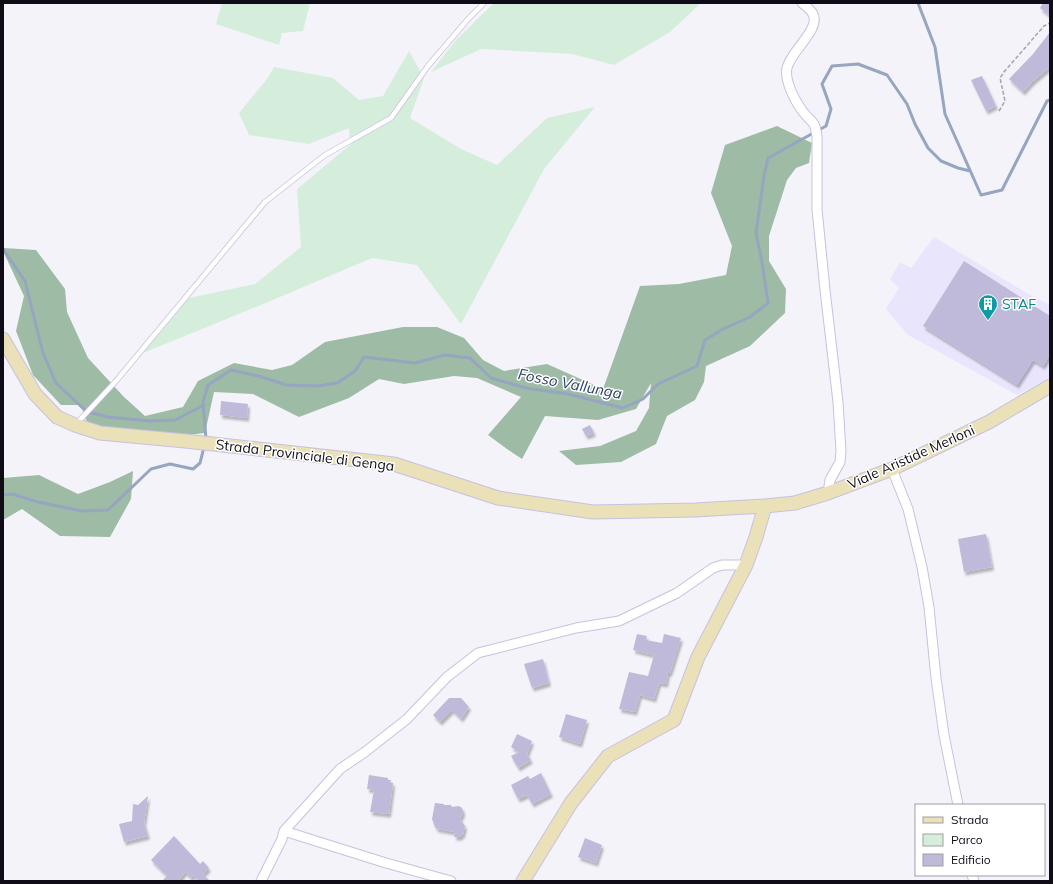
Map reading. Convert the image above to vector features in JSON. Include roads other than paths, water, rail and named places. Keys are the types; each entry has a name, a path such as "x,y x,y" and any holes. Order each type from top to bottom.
{"main road":[{"name":"Strada Provinciale di Genga","path":"3,340 35,394 57,417 75,425 100,433 394,464 498,498 593,512 695,510 765,506"},
{"name":"Viale Aristide Merloni","path":"765,506 795,503 828,493 892,468 989,422 1050,386"},
{"path":"523,881 571,803 608,756 674,720 698,657 746,565 765,506"}],"street":[{"path":"802,3 812,12 814,24 790,60 787,68 787,75 789,86 795,99 803,112 815,126 817,136 817,209 825,298 838,402 841,451 840,462 830,480 828,493"},
{"path":"892,468 908,509 922,567 929,608 936,678 944,735 958,804"},
{"path":"261,881 282,839 284,831 340,769 366,752 408,719 447,677 478,653 576,628 619,621 677,593 713,568 722,565 746,565"},
{"path":"284,831 386,863 451,881"}],"lane":[{"path":"75,425 86,415 126,369 265,202 325,155 391,118 428,66 469,18 484,3"}],"waterway":[{"path":"918,3 935,47 945,114 981,195 1002,190 1047,101 1050,100"},
{"name":"Fosso Vallunga","path":"206,439 203,402 208,385 231,370 287,385 318,386 337,383 355,371 364,357 415,363 445,355 470,358 491,378 526,388 568,394 623,408 643,399 658,384 697,366 705,340 723,329 750,317 768,303 756,233 768,158 826,126 831,109 822,84 832,66 858,64 887,75 907,104 915,124 928,148 941,161 970,171"},
{"path":"3,249 25,281 43,353 56,383 87,412 108,417 150,421 175,420 204,405"},
{"name":"Fosso Vallunga","path":"3,495 12,494 38,502 82,511 108,510 151,469 170,464 193,469 200,463 204,447"}],"place":[{"name":"STAF","path":"988,321"}]}
